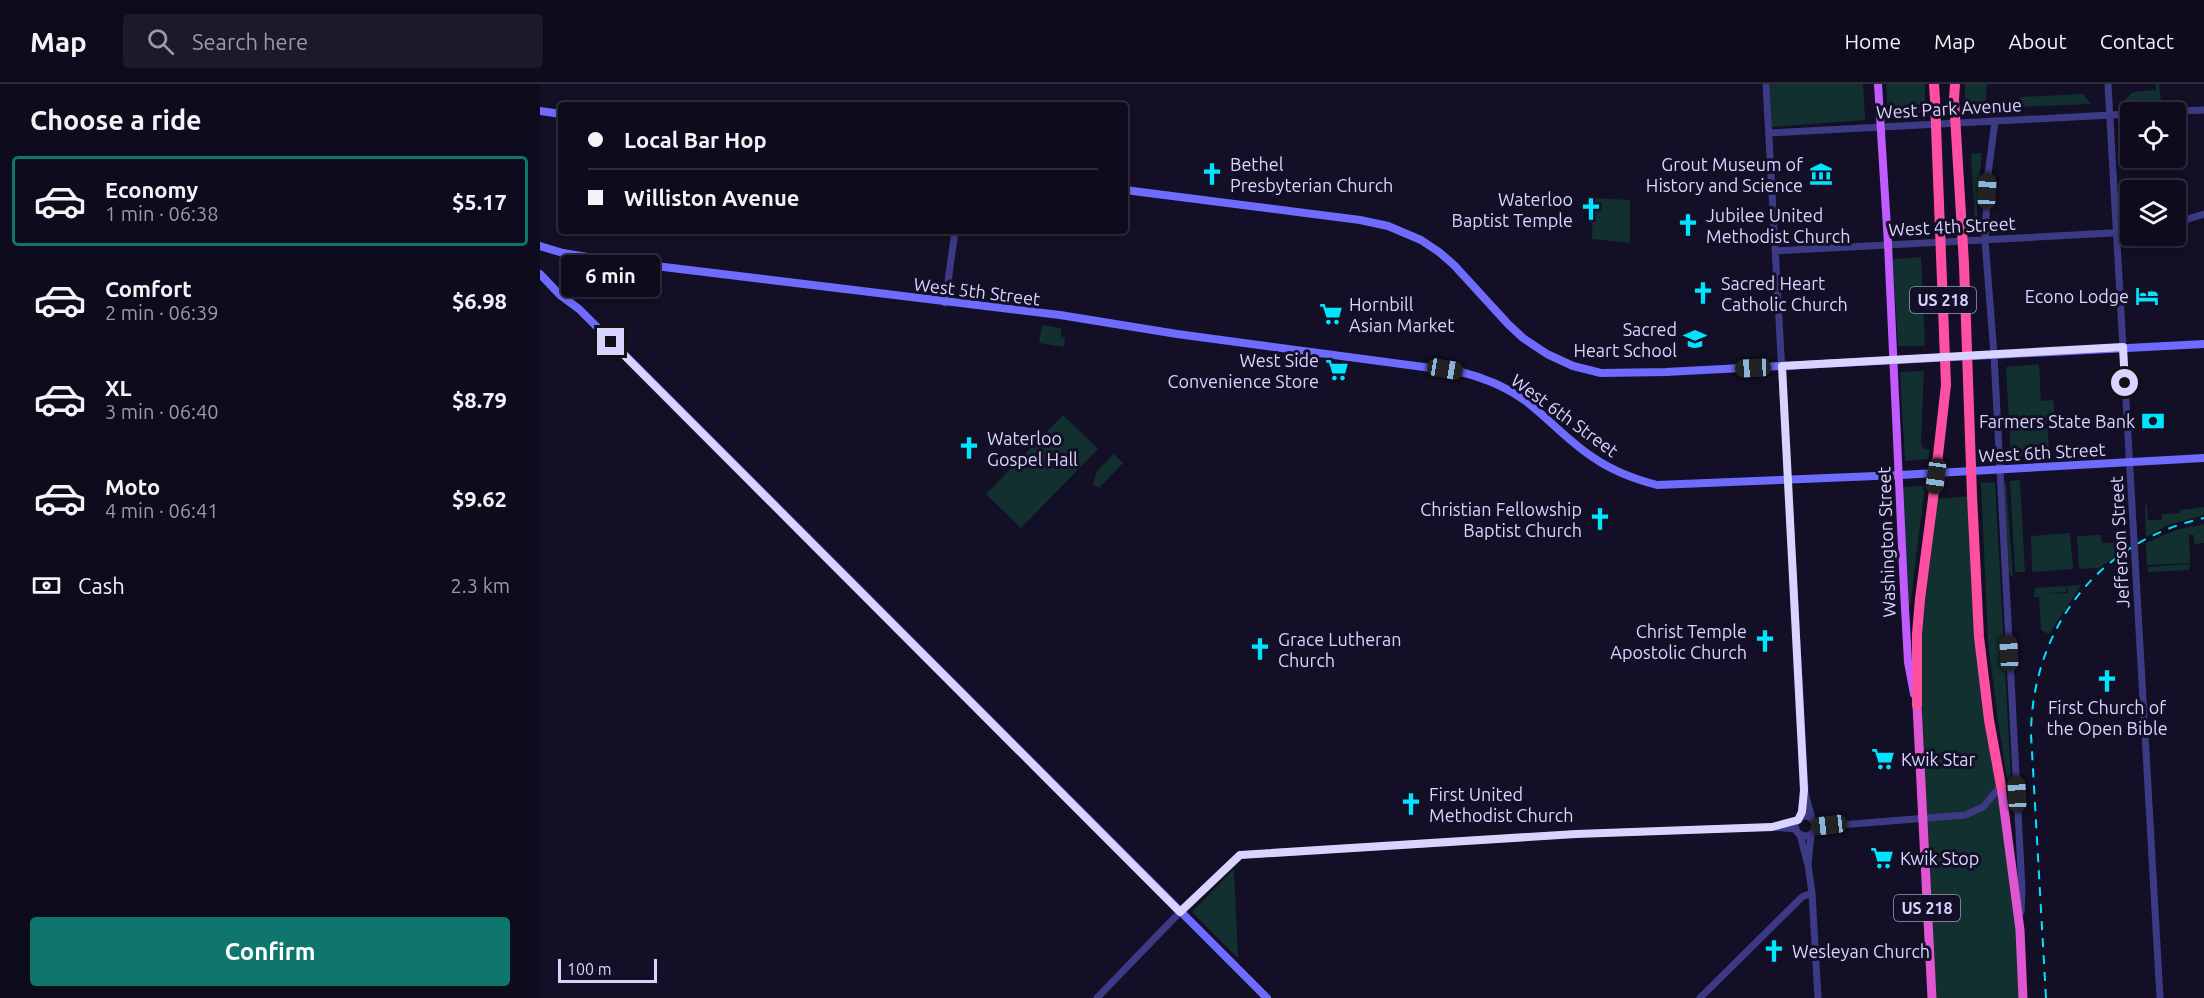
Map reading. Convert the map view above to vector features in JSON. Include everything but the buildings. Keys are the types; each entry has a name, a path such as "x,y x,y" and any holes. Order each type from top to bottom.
{"highway":[{"name":"US 218","path":"1917,705 1917,634 1920,598 1946,385 1934,84"},
{"name":"US 218","path":"1954,84 1964,264 1979,637 2020,930 2024,997"},
{"name":"Washington Street","path":"1917,705 1932,998"}],"main road":[{"name":"Washington Street","path":"1878,84 1908,662 1917,705"},
{"path":"540,111 558,114"},
{"path":"1128,190 1374,223 1401,231 1421,240 1447,259 1523,338 1547,354 1573,366 1615,374 2204,344"},
{"name":"West 5th Street","path":"540,246 563,253 606,260 945,303 1060,315 1170,333 1412,365"},
{"path":"540,274 1267,998"},
{"name":"West 6th Street","path":"1412,365 1461,372 1501,386 1526,401 1591,457 1616,471 1657,485 2204,459"}],"street":[{"path":"1766,84 1804,790 1815,827"},
{"name":"Jefferson Street","path":"2108,84 2160,998"},
{"path":"2186,111 2204,110"},
{"name":"West Park Avenue","path":"1769,133 2120,114"},
{"path":"1995,121 1988,174 1985,240 1994,355 2022,889 2020,930"},
{"path":"2186,220 2204,214"},
{"name":"West 4th Street","path":"1775,251 2120,231"},
{"path":"945,303 955,234"},
{"path":"1815,827 1957,817 1977,812 2001,786"},
{"path":"1804,790 1798,832 1808,865 1812,893 1818,998"},
{"path":"1772,827 1806,816 1812,819"},
{"path":"1097,998 1180,912 1240,855 1576,834 1772,827 1798,832 1805,836 1811,834"},
{"path":"1808,865 1811,834 1815,827"},
{"path":"1701,998 1802,897 1812,893"}],"green space":[{"path":"1770,84 1863,84 1865,120 1772,127"},
{"path":"1886,84 1925,84 1925,113 1888,115"},
{"path":"1965,84 1987,84 1985,110 1965,111"},
{"path":"2156,84 2159,84 2161,100 2124,101 2133,92 2156,90"},
{"path":"2083,94 2091,104 2012,107 2021,97"},
{"path":"1982,153 1977,222 1975,222 1971,154"},
{"path":"1593,198 1630,200 1630,243 1592,239"},
{"path":"1921,257 1925,346 1898,346 1893,261 1894,259"},
{"path":"1042,325 1061,328 1061,335 1065,339 1064,347 1039,343"},
{"path":"2039,364 2041,401 2053,400 2055,418 2047,419 2049,449 2047,455 2011,457 2006,367"},
{"path":"1924,371 1921,444 1924,449 1930,450 1928,459 1905,461 1900,372"},
{"path":"1063,415 1098,449 1021,528 986,494"},
{"path":"1114,454 1123,463 1099,488 1093,484 1097,471"},
{"path":"2020,480 2025,572 2015,572 2010,481"},
{"path":"2006,481 2013,578 2009,572 2004,486"},
{"path":"1995,482 2012,797 2010,797 1998,721 1988,642 1981,483"},
{"path":"1925,486 1910,606 1908,606 1903,487"},
{"path":"1972,496 1979,637 2010,848 2023,998 1932,998 1918,669 1933,499"},
{"path":"2145,505 2147,505 2148,520 2162,520 2162,514 2180,513 2181,510 2204,507 2204,515 2168,525 2146,537"},
{"path":"2204,524 2204,543 2194,544 2194,535 2189,535 2190,563 2147,565 2146,543 2176,530"},
{"path":"2070,533 2073,569 2032,572 2031,536"},
{"path":"2101,535 2102,543 2122,542 2123,551 2099,568 2079,569 2077,536"},
{"path":"2190,564 2189,570 2148,572 2147,567"},
{"path":"2081,585 2049,634 2041,630 2039,597 2034,597 2035,588 2066,586 2066,592 2038,594 2068,593 2067,586"},
{"path":"1234,869 1238,958 1192,912"}],"railway":[{"path":"2046,998 2031,734 2034,695 2044,659 2058,625 2078,595 2103,569 2133,547 2166,530 2204,518"}],"place":[{"name":"Bethel Presbyterian Church","path":"1212,174"},
{"name":"Grout Museum of History and Science","path":"1821,174"},
{"name":"Waterloo Baptist Temple","path":"1591,209"},
{"name":"Jubilee United Methodist Church","path":"1688,225"},
{"name":"Sacred Heart Catholic Church","path":"1703,293"},
{"name":"Econo Lodge","path":"2147,296"},
{"name":"Hornbill Asian Market","path":"1331,314"},
{"name":"Sacred Heart School","path":"1695,339"},
{"name":"West Side Convenience Store","path":"1337,370"},
{"name":"Farmers State Bank","path":"2153,421"},
{"name":"Waterloo Gospel Hall","path":"969,448"},
{"name":"Christian Fellowship Baptist Church","path":"1600,519"},
{"name":"Christ Temple Apostolic Church","path":"1765,641"},
{"name":"Grace Lutheran Church","path":"1260,649"},
{"name":"First Church of the Open Bible","path":"2107,681"},
{"name":"Kwik Star","path":"1883,759"},
{"name":"First United Methodist Church","path":"1411,804"},
{"name":"Kwik Stop","path":"1882,858"},
{"name":"Wesleyan Church","path":"1774,951"}],"route":[{"path":"611,342 1180,912 1240,855 1576,834 1772,827 1798,820 1802,812 1804,790 1782,366 2123,347 2125,383"}]}
